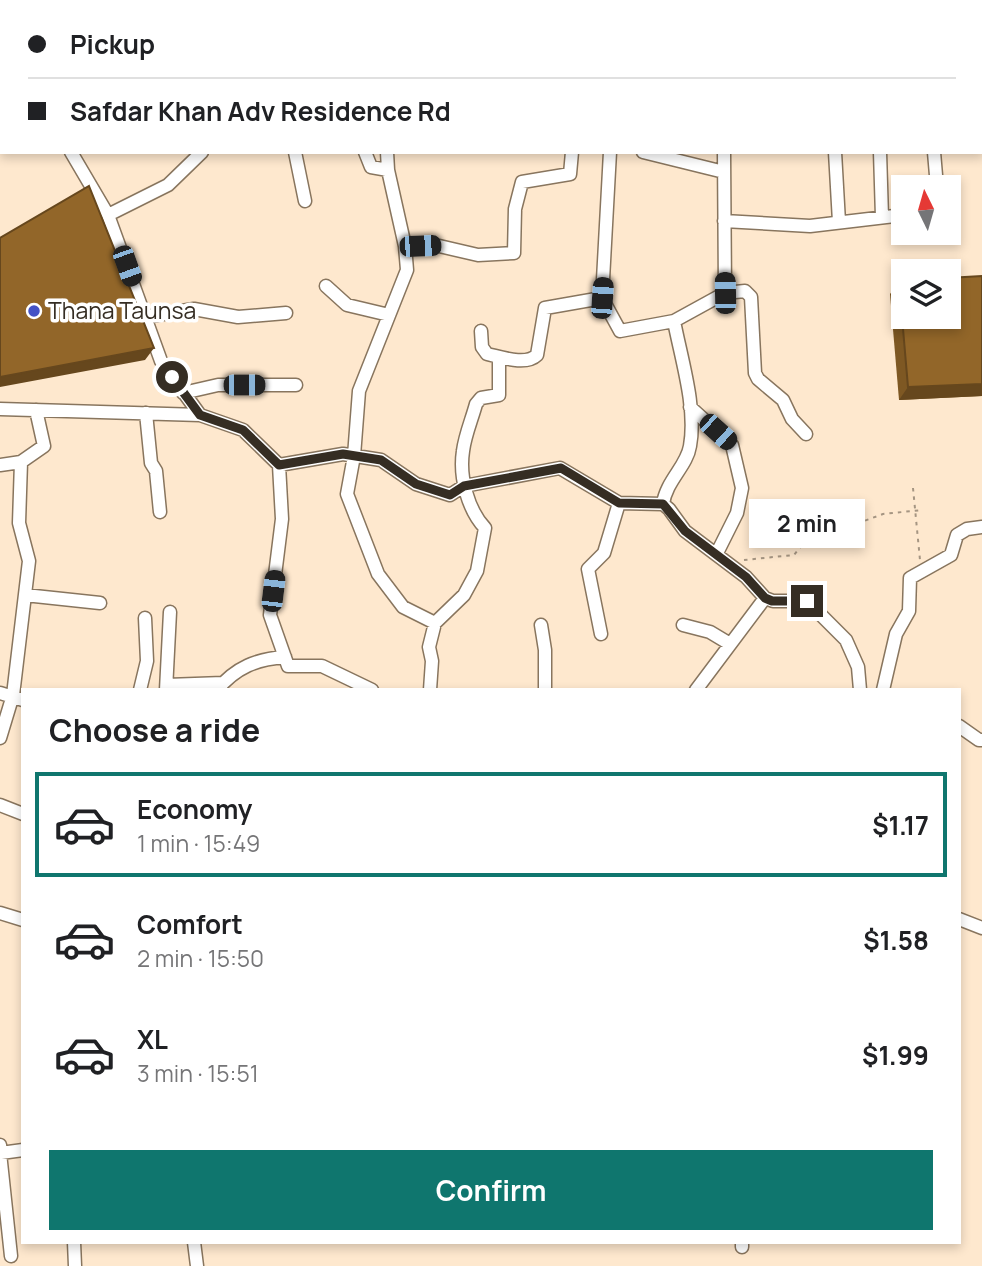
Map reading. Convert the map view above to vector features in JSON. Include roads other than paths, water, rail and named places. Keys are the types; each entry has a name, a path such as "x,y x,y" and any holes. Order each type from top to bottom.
{"street":[{"path":"72,154 108,215 161,361 200,415"},
{"path":"108,215 168,185 200,154"},
{"path":"295,154 306,201"},
{"path":"366,154 371,167 388,170"},
{"path":"387,154 407,270 359,391 354,456 347,494 378,574 403,607 435,623"},
{"path":"405,246 435,245 478,255 514,253 515,209 522,182 570,174 572,154"},
{"path":"610,154 602,298 620,331 674,321 725,293 746,291 751,297 755,373 758,379 787,405 792,419 806,434"},
{"path":"651,154 724,172"},
{"path":"723,154 725,293"},
{"path":"835,154 839,222"},
{"path":"880,154 882,218"},
{"path":"934,154 936,175"},
{"path":"724,220 810,226 891,217"},
{"path":"326,286 347,305 389,315"},
{"path":"481,331 482,346 486,354 514,360 535,358 545,308 602,298"},
{"path":"145,317 194,309 239,317 286,313"},
{"path":"674,321 690,407 690,448 664,492 663,504 685,531 746,577 765,598 772,601 807,601 846,640 858,667 860,688"},
{"path":"430,688 432,661 429,647 435,623 464,595 477,571 485,528 476,519 464,486 463,452 476,404 481,398 499,395 499,357"},
{"path":"183,393 218,385 296,385"},
{"path":"690,407 732,445 742,488 737,513 721,557"},
{"path":"0,409 200,415 243,430 279,465 282,519 270,615 288,666 322,666 368,688"},
{"path":"0,465 21,462 44,446 36,410"},
{"path":"146,412 151,463 156,471 160,512"},
{"path":"279,465 343,454 381,460 416,484 450,495 464,486 561,468 619,503 663,504"},
{"path":"0,738 12,696 29,561 19,523 21,462"},
{"path":"601,634 588,569 604,554 619,503"},
{"path":"883,688 896,634 909,611 910,578 951,555 957,535 967,529 982,527"},
{"path":"24,594 100,603"},
{"path":"697,688 765,598"},
{"path":"170,612 167,687 220,686 231,673 267,658 285,657"},
{"path":"140,688 147,661 145,618"},
{"path":"541,625 545,650 545,688"},
{"path":"683,625 710,632 730,644"},
{"path":"961,727 982,740"},
{"path":"0,805 21,813"},
{"path":"0,913 21,919"},
{"path":"961,920 982,928"},
{"path":"0,1145 11,1256"},
{"path":"0,1153 21,1150"},
{"path":"74,1244 75,1266"},
{"path":"194,1244 197,1266"}],"place":[{"name":"Thana Taunsa","path":"34,311"}]}
